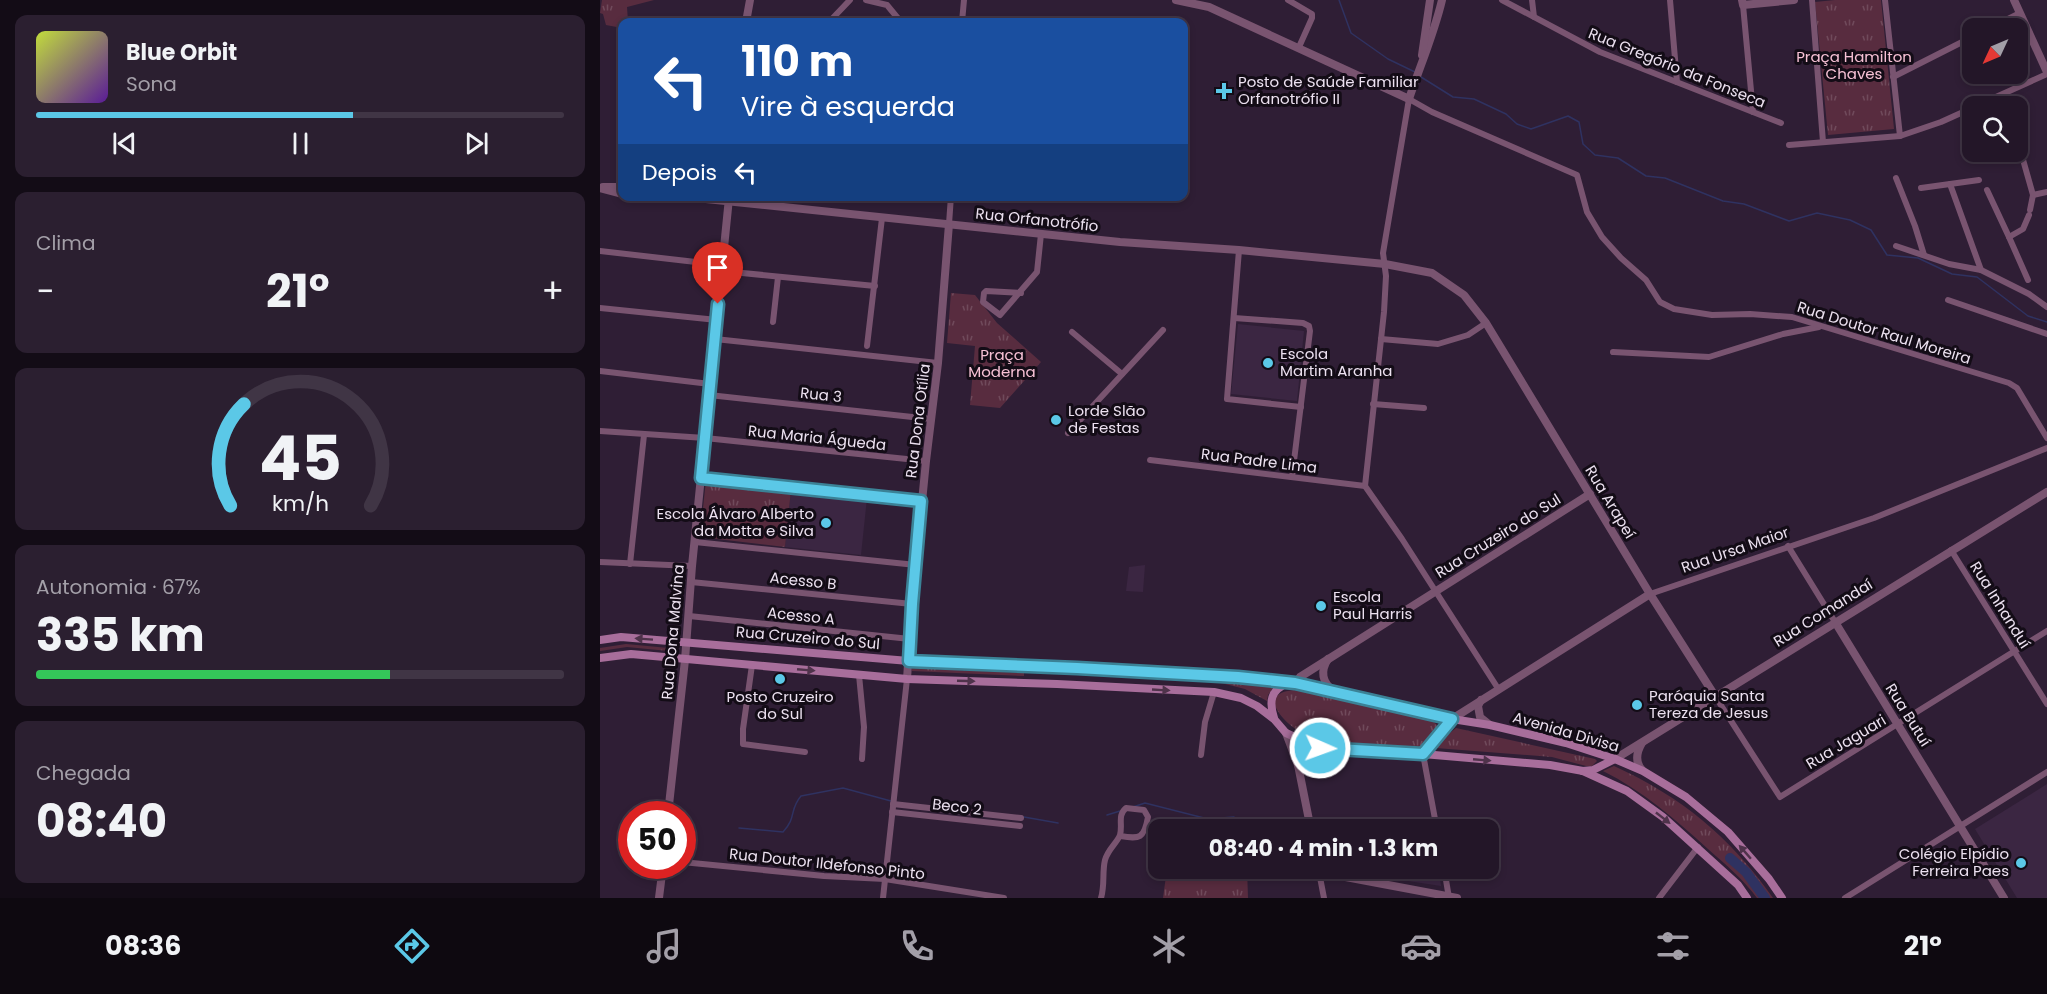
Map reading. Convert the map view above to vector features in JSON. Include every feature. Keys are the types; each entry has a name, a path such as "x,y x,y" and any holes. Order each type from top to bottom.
{"main road":[{"name":"Rua Cruzeiro do Sul","path":"600,640 621,637 687,641 909,661 1238,677 1295,683"},
{"path":"600,658 631,654 907,679 1214,692 1241,698 1274,719 1286,733 1320,748 1550,765 1583,771 1627,791 1663,817 1738,885 1748,898"},
{"path":"1274,719 1270,703 1272,696 1281,686 1295,683"},
{"name":"Avenida Divisa","path":"1295,683 1566,743 1643,771 1686,797 1731,831 1782,898"},
{"path":"1423,754 1452,719"},
{"path":"1583,771 1593,770 1615,759"}],"street":[{"path":"747,18 750,0"},
{"path":"833,18 850,0"},
{"path":"866,0 887,2 900,18"},
{"path":"962,18 964,0"},
{"path":"1176,0 1209,8 1410,99"},
{"path":"1288,0 1311,14 1312,18 1299,48"},
{"path":"1420,66 1430,0"},
{"path":"1442,0 1434,35 1420,66 1410,99 1383,253 1385,264 1381,339 1365,486 1436,591 1498,690"},
{"name":"Rua Gregório da Fonseca","path":"1502,0 1600,52 1781,123"},
{"path":"1533,0 1533,17"},
{"path":"1670,0 1677,82"},
{"path":"1753,112 1743,3 1794,0"},
{"path":"1812,0 1823,142"},
{"path":"1884,0 1900,136"},
{"path":"2003,95 2047,73 2014,0"},
{"path":"2011,18 2020,14"},
{"path":"1893,77 1962,42"},
{"name":"Rua Doutor Raul Moreira","path":"1410,99 1432,112 1577,175 1587,212 1602,237 1646,280 1660,302 1674,309 1712,315 1750,314 1792,317 2009,383 2017,388 2047,438"},
{"path":"1789,146 1900,136 1962,112"},
{"path":"2009,237 2023,229 2030,213 2033,195 2024,162"},
{"path":"1896,178 1924,255"},
{"path":"1921,188 1978,180"},
{"path":"1950,184 1982,270"},
{"path":"600,188 618,187"},
{"path":"600,188 618,193"},
{"path":"1987,190 2028,280"},
{"path":"2033,195 2047,192"},
{"name":"Rua Dona Malvina","path":"669,801 729,201"},
{"name":"Rua Orfanotrófio","path":"744,201 882,219 1385,264"},
{"name":"Rua Dona Otília","path":"883,898 909,661 921,501 938,363 951,201"},
{"path":"867,346 882,219"},
{"path":"1021,293 986,291 983,302 1000,315 1021,293 1037,272 1041,234"},
{"path":"1896,246 1950,264 1982,270 2029,294 2047,307"},
{"path":"1239,250 1227,399 1301,407"},
{"path":"600,251 778,278 875,286"},
{"name":"Rua Arapeí","path":"1385,264 1432,273 1464,295 1486,323 1650,594 1780,797"},
{"path":"772,322 778,278"},
{"path":"1948,300 2047,334"},
{"path":"600,308 717,320"},
{"path":"1234,318 1303,323 1310,331 1292,477"},
{"path":"1381,339 1438,344 1468,335 1486,323"},
{"path":"1613,352 1709,357 1783,334 1822,326"},
{"path":"1068,433 1163,330"},
{"path":"1072,332 1122,374"},
{"path":"715,339 938,363"},
{"path":"600,371 710,384"},
{"name":"Rua 3","path":"709,395 931,419"},
{"path":"1373,404 1424,408"},
{"name":"Rua Maria Águeda","path":"600,431 705,438 926,461"},
{"path":"630,564 645,435"},
{"name":"Rua Ursa Maior","path":"1452,719 1650,594 1874,518 2047,448"},
{"name":"Rua Padre Lima","path":"1150,460 1365,486"},
{"path":"701,478 921,501"},
{"name":"Rua Comandaí","path":"1615,759 2047,492"},
{"name":"Rua Cruzeiro do Sul","path":"1295,683 1300,676 1590,494"},
{"path":"695,542 916,565"},
{"name":"Rua Butuí","path":"1788,546 2004,898"},
{"name":"Rua Inhanduí","path":"1951,550 2047,704"},
{"path":"600,562 692,566"},
{"name":"Acesso B","path":"691,582 912,604"},
{"name":"Acesso A","path":"689,616 910,639"},
{"name":"Rua Jaguari","path":"1780,797 2047,631"},
{"path":"1329,658 1323,669 1323,675 1329,688 1335,691"},
{"path":"752,666 743,744 806,752"},
{"path":"859,675 864,727 862,759"},
{"path":"1201,755 1205,722 1214,692"},
{"path":"1481,700 1478,710 1480,717 1490,726"},
{"path":"1286,733 1298,765 1309,819"},
{"path":"1643,771 1636,759 1640,745 1645,740"},
{"path":"1298,765 1303,755 1309,750 1320,748"},
{"path":"1423,754 1435,819"},
{"path":"1845,898 2047,772"},
{"path":"893,804 1021,818"},
{"path":"1101,898 1105,860 1109,849 1120,836 1120,816 1126,808 1144,810 1148,818 1142,836 1137,838 1120,836"},
{"name":"Beco 2","path":"892,812 1020,826"},
{"path":"1659,898 1698,848"},
{"name":"Rua Doutor Ildefonso Pinto","path":"696,863 824,876 885,879 1004,898"},
{"path":"659,898 661,879"},
{"path":"1320,879 1324,898"},
{"path":"1362,879 1451,897 1447,879"}],"shaded area":[{"name":"Escola Martim Aranha","path":"1238,324 1304,331 1297,401 1231,394"},
{"name":"Escola Álvaro Alberto da Motta e Silva","path":"791,490 867,498 861,555 785,547"},
{"path":"1145,565 1143,592 1126,591 1129,567"},
{"name":"Colégio Elpídio Ferreira Paes","path":"2047,784 2047,898 2017,898 1975,829"},
{"path":"1395,879 1440,879 1441,886"}],"green space":[{"path":"602,0 654,0 627,7 628,18 618,18 618,27 606,25 603,14 600,13"},
{"name":"Praça Hamilton Chaves","path":"1881,0 1894,129 1828,135 1815,2"},
{"name":"Praça Moderna","path":"951,293 975,295 997,323 1041,362 1000,408 970,405 975,346 947,343"},
{"path":"706,480 791,490 785,547 700,537"},
{"path":"738,520 766,523 764,539 737,536"},
{"path":"626,644 679,649 679,652 627,647 600,651 600,648"},
{"path":"912,668 1024,673 1024,676 912,671"},
{"path":"1221,683 1274,687 1267,701 1245,689"},
{"path":"1294,690 1337,697 1433,721 1437,725 1436,729 1430,739 1417,749 1362,747 1320,740 1307,736 1291,726 1278,712 1275,704 1276,698 1282,693"},
{"path":"1456,728 1597,761 1592,766 1586,766 1552,757 1436,748 1436,745"},
{"path":"1614,766 1661,791 1703,821 1740,856 1773,898 1769,898 1749,871 1731,855 1727,860 1743,873 1760,898 1757,898 1734,872 1671,816 1632,787 1603,771"},
{"path":"1166,879 1247,879 1248,898 1163,898"}],"waterway":[{"path":"1339,0 1351,33 1388,59 1415,72"},
{"path":"1421,77 1453,97 1474,99 1506,114 1517,124 1531,129 1568,116 1579,122 1583,144 1595,155 1618,158 1646,176 1665,178 1723,201 1744,204 1789,221 1817,213 1850,220 1871,230 1887,255 1918,258 1952,274 1977,277 2028,316 2047,322"},
{"path":"739,828 783,832 801,796 843,788 891,801"},
{"path":"1133,807 1145,803 1208,819 1234,817"},
{"path":"1107,815 1120,811"},
{"path":"1024,817 1058,823"},
{"path":"1730,858 1746,872 1765,898"}],"place":[{"name":"Posto de Saúde Familiar Orfanotrófio II","path":"1224,91"},
{"name":"Escola Martim Aranha","path":"1268,363"},
{"name":"Lorde Slão de Festas","path":"1056,420"},
{"name":"Escola Álvaro Alberto da Motta e Silva","path":"826,523"},
{"name":"Escola Paul Harris","path":"1321,606"},
{"name":"Posto Cruzeiro do Sul","path":"780,679"},
{"name":"Paróquia Santa Tereza de Jesus","path":"1637,705"},
{"name":"Colégio Elpídio Ferreira Paes","path":"2021,863"}],"route":[{"path":"718,304 701,478 921,501 909,661 1238,677 1295,683 1452,719 1423,754 1320,748"}]}
